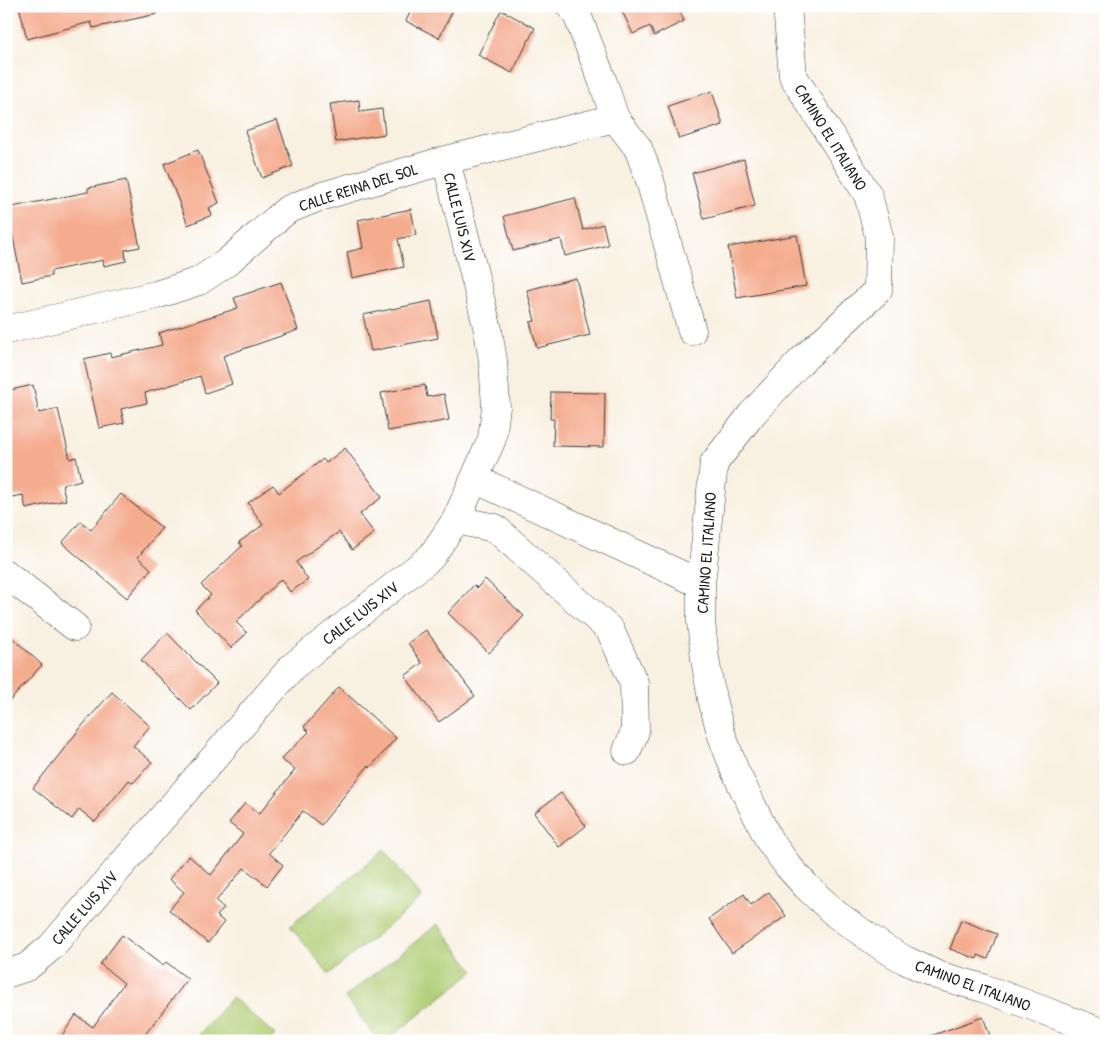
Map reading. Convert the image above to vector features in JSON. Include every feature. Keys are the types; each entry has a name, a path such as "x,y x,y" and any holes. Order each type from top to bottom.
{"street":[{"path":"570,6 576,12 615,118 638,148 649,178 692,332"},
{"name":"CAMINO EL ITALIANO","path":"787,6 793,76 868,195 879,236 878,290 800,362 752,414 714,463 701,584 701,622 712,699 721,733 735,771 769,840 806,886 837,915 864,935 905,960 937,975 983,988 1106,1034"},
{"name":"CALLE REINA DEL SOL","path":"6,330 156,295 200,281 226,263 287,210 319,197 446,160 615,118"},
{"name":"CALLE LUIS XIV","path":"6,974 27,967 51,947 292,667 431,558 456,520 492,439 496,406 493,361 488,330 446,160"},
{"path":"475,479 701,584"},
{"path":"456,520 495,528 610,630 634,683 635,731 628,751"},
{"path":"6,574 75,627"}],"green space":[{"path":"384,850 422,898 329,974 290,926"},
{"path":"438,924 474,971 386,1041 379,1041 345,997"},
{"path":"232,997 275,1035 269,1041 194,1041"}],"building":[{"path":"19,6 156,6 157,14 93,28 91,22 27,39"},
{"path":"413,6 455,6 439,38 406,21"},
{"path":"632,6 692,6 680,12 684,21 654,36 650,26 633,34 622,11"},
{"path":"501,10 535,28 512,73 478,55"},
{"path":"712,91 723,125 679,139 668,106"},
{"path":"359,100 360,112 382,109 385,134 336,142 330,104"},
{"path":"277,120 293,166 262,178 245,131"},
{"path":"198,150 219,203 209,208 212,215 188,225 164,164"},
{"path":"744,159 755,206 704,219 692,173"},
{"path":"126,180 140,247 125,250 126,261 104,266 103,260 51,271 51,276 22,282 7,208 88,192 88,188"},
{"path":"575,198 583,230 603,224 608,245 565,256 561,239 513,251 504,216"},
{"path":"411,209 416,235 398,239 404,267 352,278 347,252 363,248 358,220"},
{"path":"797,235 806,286 737,298 728,247"},
{"path":"576,278 590,335 537,348 530,322 535,321 527,290"},
{"path":"281,282 298,330 223,356 232,384 205,393 200,376 145,393 147,403 121,409 124,423 99,428 84,359 110,353 111,357 162,345 159,333 238,308 234,298"},
{"path":"431,301 438,338 371,351 363,315"},
{"path":"33,385 39,413 58,409 70,459 76,457 81,480 62,485 66,500 26,509 23,495 6,498 6,391"},
{"path":"425,385 427,397 444,394 449,420 388,431 381,393"},
{"path":"551,392 605,393 604,447 553,446 554,419 550,419"},
{"path":"345,448 382,497 360,514 374,533 352,550 339,532 296,562 308,580 290,592 281,579 236,622 247,633 231,648 195,610 211,595 201,585 242,546 239,542 263,525 248,503 273,485 279,493 323,459 326,463"},
{"path":"121,494 162,528 138,557 151,569 127,598 62,543 81,521 91,530"},
{"path":"485,579 524,616 489,653 448,613 474,585 477,588"},
{"path":"426,630 475,696 439,722 405,676 422,663 408,643"},
{"path":"6,632 42,665 6,705"},
{"path":"167,633 217,683 191,710 141,660"},
{"path":"339,687 396,738 370,768 368,766 321,825 303,811 269,853 283,865 267,886 244,868 216,901 224,908 217,916 224,922 208,943 169,910 184,892 169,879 189,856 211,875 243,834 229,823 245,803 259,814 295,770 281,759 309,732 304,727"},
{"path":"112,692 150,726 133,746 152,762 133,783 129,780 95,822 79,809 72,819 33,788 82,726"},
{"path":"561,793 586,826 559,847 534,813"},
{"path":"769,892 786,916 732,953 709,919 744,894 751,905"},
{"path":"961,920 997,934 988,959 978,955 977,959 950,949"},
{"path":"122,935 163,966 166,962 188,979 140,1041 58,1041 76,1015 93,1027 124,983 100,964"},
{"path":"983,1017 992,1041 926,1041 925,1038"}]}
